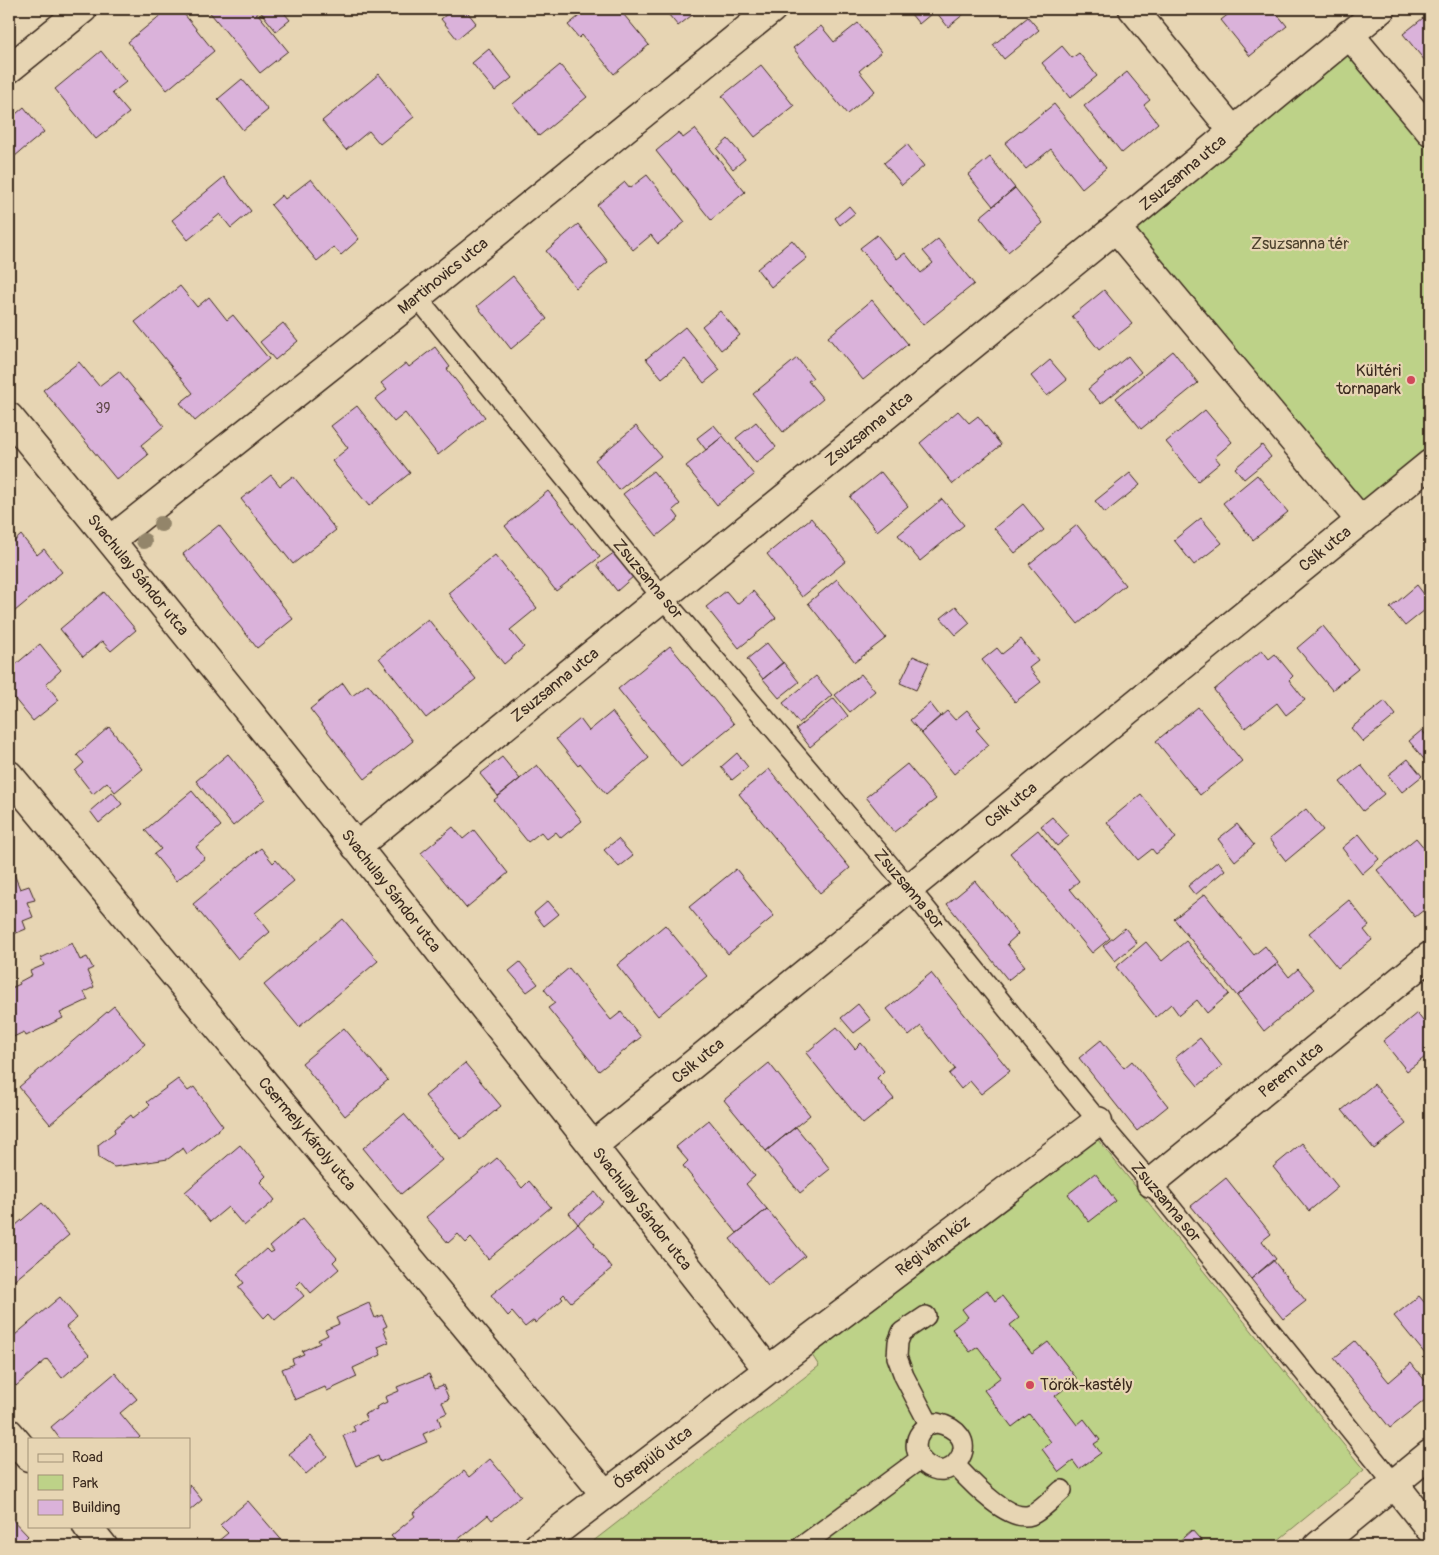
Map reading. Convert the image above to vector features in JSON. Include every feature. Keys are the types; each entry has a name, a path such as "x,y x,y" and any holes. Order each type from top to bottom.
{"street":[{"path":"9,69 82,9"},
{"name":"Martinovics utca","path":"111,540 417,297 772,9"},
{"path":"1133,9 1233,131"},
{"name":"Zsuzsanna utca","path":"356,847 1116,228 1380,9"},
{"path":"1349,34 1430,131"},
{"path":"1116,228 1360,520"},
{"name":"Svachulay Sándor utca","path":"9,417 111,540 356,847 768,1370"},
{"name":"Csík utca","path":"593,1146 1430,464"},
{"name":"Csermely Károly utca","path":"9,774 605,1494"},
{"name":"Perem utca","path":"1151,1183 1430,956"},
{"name":"Régi vám köz","path":"768,1370 1098,1122"},
{"name":"Ősrepülő utca","path":"538,1546 768,1370"},
{"path":"9,1433 28,1456"},
{"path":"1318,1546 1395,1485 1430,1454"},
{"path":"1395,1485 1430,1529"},
{"path":"89,1528 103,1546"}],"lane":[{"name":"Zsuzsanna sor","path":"417,297 662,597 909,888 1395,1485"},
{"path":"926,1316 902,1332 898,1342 897,1357 904,1376 929,1424"},
{"path":"929,1424 946,1425 954,1429 961,1438 964,1448 962,1456 955,1465 946,1471 939,1471 920,1460 916,1449 916,1439 929,1424"},
{"path":"802,1546 920,1460"},
{"path":"955,1465 993,1501 1020,1516 1032,1515 1062,1490"}],"green space":[{"name":"Zsuzsanna tér","path":"1349,34 1430,131 1430,464 1360,520 1116,228"},
{"path":"1098,1140 1364,1470 1271,1546 587,1546 819,1366 812,1355"}],"building":[{"path":"168,9 180,9 214,51 167,90 128,42"},
{"path":"207,9 254,9 288,51 260,73"},
{"path":"281,9 290,20 276,31 259,10"},
{"path":"453,9 465,9 476,23 457,39 441,19"},
{"path":"588,9 619,9 649,45 614,74 582,35 579,38 568,25"},
{"path":"664,9 700,9 678,26"},
{"path":"907,9 937,9 919,24"},
{"path":"943,9 970,9 948,27 937,13"},
{"path":"1235,9 1273,9 1287,26 1250,56 1221,20"},
{"path":"1028,17 1039,30 1004,59 993,45"},
{"path":"1423,18 1430,27 1430,67 1403,34"},
{"path":"858,23 881,52 859,71 875,91 847,114 793,48 821,26 834,42"},
{"path":"1062,46 1072,58 1079,53 1097,76 1070,98 1042,63"},
{"path":"489,49 512,78 495,91 472,63"},
{"path":"101,51 126,82 112,93 129,113 96,139 55,89"},
{"path":"560,65 587,97 539,136 513,104"},
{"path":"761,65 794,106 755,137 722,96"},
{"path":"1127,72 1150,100 1144,105 1158,123 1122,153 1084,106"},
{"path":"379,74 414,117 380,144 369,131 346,150 322,121"},
{"path":"242,79 268,110 243,130 218,99"},
{"path":"1054,104 1106,168 1082,188 1051,149 1026,169 1005,143"},
{"path":"24,107 44,132 9,161 9,120"},
{"path":"695,129 745,192 711,220 656,151 679,132 683,138"},
{"path":"728,139 745,159 733,169 717,149"},
{"path":"907,144 924,166 902,185 884,163"},
{"path":"990,157 1015,188 993,206 968,175"},
{"path":"647,175 685,222 658,244 651,235 633,250 597,205 625,182 630,188"},
{"path":"224,177 251,211 231,228 220,214 188,240 172,220"},
{"path":"311,179 359,239 341,255 334,247 317,261 271,205 282,195 285,199"},
{"path":"1015,188 1043,223 1008,252 980,217"},
{"path":"849,206 855,213 840,225 835,218"},
{"path":"578,224 608,262 576,288 546,251"},
{"path":"877,235 897,259 905,253 921,273 933,263 923,251 938,239 974,284 923,325 860,248"},
{"path":"792,240 807,258 771,287 757,269"},
{"path":"513,276 547,319 511,349 477,306"},
{"path":"180,286 197,307 209,297 227,320 233,315 269,359 195,421 180,403 193,393 135,322"},
{"path":"1104,290 1132,324 1099,350 1072,316"},
{"path":"872,300 908,344 863,380 828,337"},
{"path":"720,311 740,335 721,350 702,326"},
{"path":"283,323 298,341 275,360 260,342"},
{"path":"685,327 720,370 704,383 685,359 662,378 646,359"},
{"path":"435,347 450,367 447,369 485,417 438,455 405,413 394,422 375,399 387,390 381,383 406,363 409,367"},
{"path":"1173,351 1198,383 1141,429 1116,398"},
{"path":"1128,356 1141,372 1101,404 1088,389"},
{"path":"797,358 813,378 808,381 823,399 783,432 753,394"},
{"path":"1050,360 1067,380 1047,396 1031,376"},
{"path":"79,362 99,386 119,371 164,426 141,445 148,455 117,480 43,390"},
{"path":"357,406 410,473 369,506 332,461 348,448 331,426"},
{"path":"1205,410 1232,442 1215,457 1220,463 1198,481 1166,442"},
{"path":"958,411 969,423 978,416 1001,445 953,484 920,443"},
{"path":"756,422 776,447 756,463 736,438"},
{"path":"714,425 723,436 706,450 697,438"},
{"path":"636,426 661,456 619,490 595,460"},
{"path":"723,436 754,475 717,505 686,466"},
{"path":"1262,445 1271,457 1244,479 1235,468"},
{"path":"653,471 680,504 673,510 679,518 657,536 623,494"},
{"path":"881,472 908,506 877,531 850,497"},
{"path":"1130,473 1140,485 1105,513 1095,501"},
{"path":"271,475 280,486 293,476 336,530 293,564 241,499"},
{"path":"1257,475 1288,512 1253,540 1223,503"},
{"path":"548,491 600,557 556,591 505,526"},
{"path":"942,499 964,525 920,561 898,535"},
{"path":"1023,504 1044,530 1015,553 994,528"},
{"path":"811,518 846,561 802,597 767,554"},
{"path":"1201,518 1222,543 1194,565 1174,540"},
{"path":"219,525 293,619 257,648 183,554"},
{"path":"1077,525 1125,585 1078,624 1029,564"},
{"path":"21,535 37,555 44,549 62,572 9,616 9,546"},
{"path":"615,552 634,576 617,591 597,565"},
{"path":"495,555 537,608 510,630 524,647 504,664 448,593"},
{"path":"837,579 886,638 855,662 808,603"},
{"path":"1417,585 1430,602 1430,606 1405,626 1390,608"},
{"path":"726,591 737,604 753,591 776,618 739,648 706,607"},
{"path":"104,592 136,630 111,651 102,641 83,657 60,629"},
{"path":"956,606 970,623 956,635 941,618"},
{"path":"428,619 476,679 426,718 379,658"},
{"path":"1323,626 1358,669 1332,690 1297,648"},
{"path":"1021,639 1038,661 1029,668 1041,682 1015,702 982,660 997,648 1002,654"},
{"path":"767,643 783,663 763,679 747,659"},
{"path":"40,644 61,670 46,684 59,700 33,721 9,692 9,670"},
{"path":"670,646 734,724 681,767 618,689"},
{"path":"1262,650 1269,659 1275,654 1293,676 1289,680 1305,700 1286,715 1277,703 1245,728 1214,690"},
{"path":"913,656 929,663 916,690 900,683"},
{"path":"783,662 799,682 779,698 763,679"},
{"path":"861,674 875,691 850,712 835,695"},
{"path":"816,676 832,695 799,723 783,703"},
{"path":"343,683 352,696 368,684 413,741 365,779 310,709"},
{"path":"834,698 848,716 810,747 796,729"},
{"path":"1385,701 1396,715 1363,742 1351,728"},
{"path":"930,703 940,716 921,733 910,720"},
{"path":"1198,707 1242,761 1200,795 1156,741"},
{"path":"967,710 980,726 976,730 989,745 954,774 921,733 947,711 955,720"},
{"path":"612,712 649,758 606,794 580,763 578,766 556,739 580,719 589,731"},
{"path":"109,727 143,769 115,792 107,782 93,794 75,771 84,763 77,755"},
{"path":"1422,730 1430,741 1430,760 1427,763 1409,741"},
{"path":"737,753 748,767 732,780 721,767"},
{"path":"228,754 265,799 233,826 196,781"},
{"path":"502,757 520,779 498,796 480,774"},
{"path":"1408,759 1422,776 1402,792 1388,775"},
{"path":"907,764 936,799 894,832 866,797"},
{"path":"537,765 582,821 561,838 556,832 547,839 541,832 528,842 494,800"},
{"path":"1361,765 1384,794 1363,811 1340,782"},
{"path":"769,769 850,868 820,893 739,794"},
{"path":"192,791 221,826 196,847 205,858 176,881 154,854 161,849 145,830"},
{"path":"112,792 122,804 99,823 90,811"},
{"path":"1141,794 1176,838 1156,854 1152,849 1138,860 1107,822"},
{"path":"1306,809 1323,830 1286,861 1269,839"},
{"path":"1052,817 1069,836 1057,846 1041,826"},
{"path":"1237,824 1254,845 1235,861 1218,839"},
{"path":"453,827 463,839 474,830 508,873 466,908 421,853"},
{"path":"1038,830 1079,881 1070,889 1110,938 1092,953 1010,853"},
{"path":"1359,834 1379,859 1362,874 1342,848"},
{"path":"1416,838 1430,855 1430,905 1415,917 1377,870"},
{"path":"618,839 633,856 619,867 604,850"},
{"path":"261,848 273,863 276,860 294,881 255,913 270,932 238,959 193,904"},
{"path":"1218,861 1225,870 1195,895 1188,886"},
{"path":"736,869 774,916 728,954 689,907"},
{"path":"14,874 20,889 29,886 35,900 27,902 33,917 23,921 26,929 9,936 9,876"},
{"path":"975,881 1018,934 1007,944 1025,966 1008,980 947,904"},
{"path":"1205,894 1254,955 1265,946 1278,963 1237,996 1174,919"},
{"path":"1349,900 1369,926 1364,930 1372,940 1338,968 1309,933"},
{"path":"548,901 559,914 544,926 534,913"},
{"path":"343,919 378,961 299,1027 264,985"},
{"path":"665,925 707,976 658,1016 617,965"},
{"path":"1125,928 1137,943 1115,961 1103,946"},
{"path":"1186,941 1229,994 1207,1013 1197,1000 1179,1015 1171,1004 1156,1017 1116,967 1146,942 1162,961"},
{"path":"72,943 80,960 87,957 93,968 87,971 94,987 84,992 88,1000 60,1013 63,1018 26,1036 24,1032 9,1039 9,989 32,975 30,971 44,965 41,958"},
{"path":"520,962 538,984 527,992 509,971"},
{"path":"1278,963 1289,977 1298,969 1315,989 1264,1031 1237,996"},
{"path":"569,968 611,1020 621,1012 641,1037 599,1071 548,1008 555,1003 544,989"},
{"path":"931,973 1010,1071 981,1094 970,1081 961,1089 949,1074 955,1069 921,1026 909,1036 887,1009"},
{"path":"858,1004 871,1020 854,1033 841,1018"},
{"path":"114,1006 145,1044 50,1124 19,1087"},
{"path":"1417,1013 1423,1021 1430,1014 1430,1056 1429,1054 1407,1071 1383,1041"},
{"path":"837,1027 855,1049 861,1043 884,1071 877,1078 894,1099 863,1124 806,1053"},
{"path":"344,1028 388,1080 345,1116 302,1063"},
{"path":"1200,1038 1222,1066 1198,1086 1175,1058"},
{"path":"1101,1040 1124,1068 1132,1061 1168,1106 1137,1131 1079,1058"},
{"path":"465,1063 501,1106 461,1139 425,1096"},
{"path":"769,1063 810,1115 766,1151 724,1100"},
{"path":"178,1079 188,1091 194,1087 223,1126 187,1154 183,1148 168,1159 114,1167 99,1158 98,1145 115,1132 114,1129 131,1115 133,1118 150,1105 147,1102"},
{"path":"1374,1084 1406,1124 1374,1149 1342,1110"},
{"path":"404,1114 442,1160 401,1194 363,1148"},
{"path":"709,1120 755,1176 746,1184 767,1209 737,1233 683,1166 688,1161 676,1147"},
{"path":"796,1127 830,1169 800,1193 766,1151"},
{"path":"1302,1143 1338,1187 1309,1211 1273,1167"},
{"path":"240,1145 266,1176 260,1182 275,1200 244,1226 228,1207 210,1222 185,1192"},
{"path":"497,1158 522,1188 529,1181 551,1207 488,1259 471,1238 466,1243 458,1234 448,1243 426,1217"},
{"path":"1095,1173 1116,1201 1089,1222 1068,1194"},
{"path":"1226,1178 1271,1234 1262,1241 1276,1259 1251,1279 1191,1206"},
{"path":"595,1192 603,1202 578,1224 569,1213"},
{"path":"42,1203 69,1235 9,1285 9,1231"},
{"path":"767,1209 805,1256 768,1286 730,1239"},
{"path":"303,1218 337,1258 333,1262 339,1269 311,1293 301,1281 296,1286 304,1296 275,1320 269,1313 264,1318 238,1287 244,1283 237,1274 266,1249 270,1253 274,1251 270,1246"},
{"path":"578,1224 612,1268 571,1302 564,1294 561,1297 563,1299 535,1323 534,1320 525,1327 512,1312 508,1316 491,1295"},
{"path":"1273,1260 1306,1301 1283,1319 1251,1279"},
{"name":"Török-kastély","path":"987,1290 995,1301 1002,1296 1019,1318 1010,1325 1032,1354 1048,1342 1077,1379 1055,1396 1077,1425 1084,1419 1100,1440 1094,1444 1101,1453 1079,1469 1073,1461 1059,1472 1042,1449 1051,1442 1029,1414 1012,1427 984,1390 1001,1377 978,1347 970,1352 952,1329 968,1317 962,1309"},
{"path":"1419,1296 1430,1309 1430,1360 1394,1316"},
{"path":"60,1297 77,1318 66,1327 89,1355 62,1378 47,1359 16,1386 9,1377 9,1340"},
{"path":"369,1303 375,1318 382,1315 387,1326 383,1328 389,1342 378,1347 381,1355 353,1368 357,1377 327,1391 325,1387 295,1400 282,1369 294,1364 292,1359 304,1354 302,1351 320,1343 318,1340 328,1335 325,1330 339,1324 336,1318"},
{"path":"1355,1341 1389,1382 1411,1363 1430,1387 1430,1396 1390,1428 1334,1358"},
{"path":"115,1373 137,1399 120,1413 139,1438 59,1438 51,1427"},
{"path":"429,1374 435,1388 443,1385 449,1399 442,1402 447,1413 438,1417 441,1426 423,1434 427,1442 380,1462 378,1456 356,1466 343,1436 355,1431 353,1426 367,1420 364,1414 377,1409 376,1407 387,1402 385,1397 399,1391 397,1387"},
{"path":"311,1436 327,1456 306,1474 289,1454"},
{"path":"490,1459 521,1496 492,1520 488,1515 450,1546 400,1546 391,1536 415,1516 413,1513 464,1471 469,1477"},
{"path":"190,1485 202,1500 190,1510"},
{"path":"248,1501 285,1544 282,1546 212,1546 228,1533 220,1525"},
{"path":"9,1516 28,1536 18,1546 9,1546"},
{"path":"1192,1530 1206,1546 1177,1546 1176,1544"}],"place":[{"name":"Kültéri tornapark","path":"1411,380"},
{"name":"Török-kastély","path":"1030,1385"}]}
